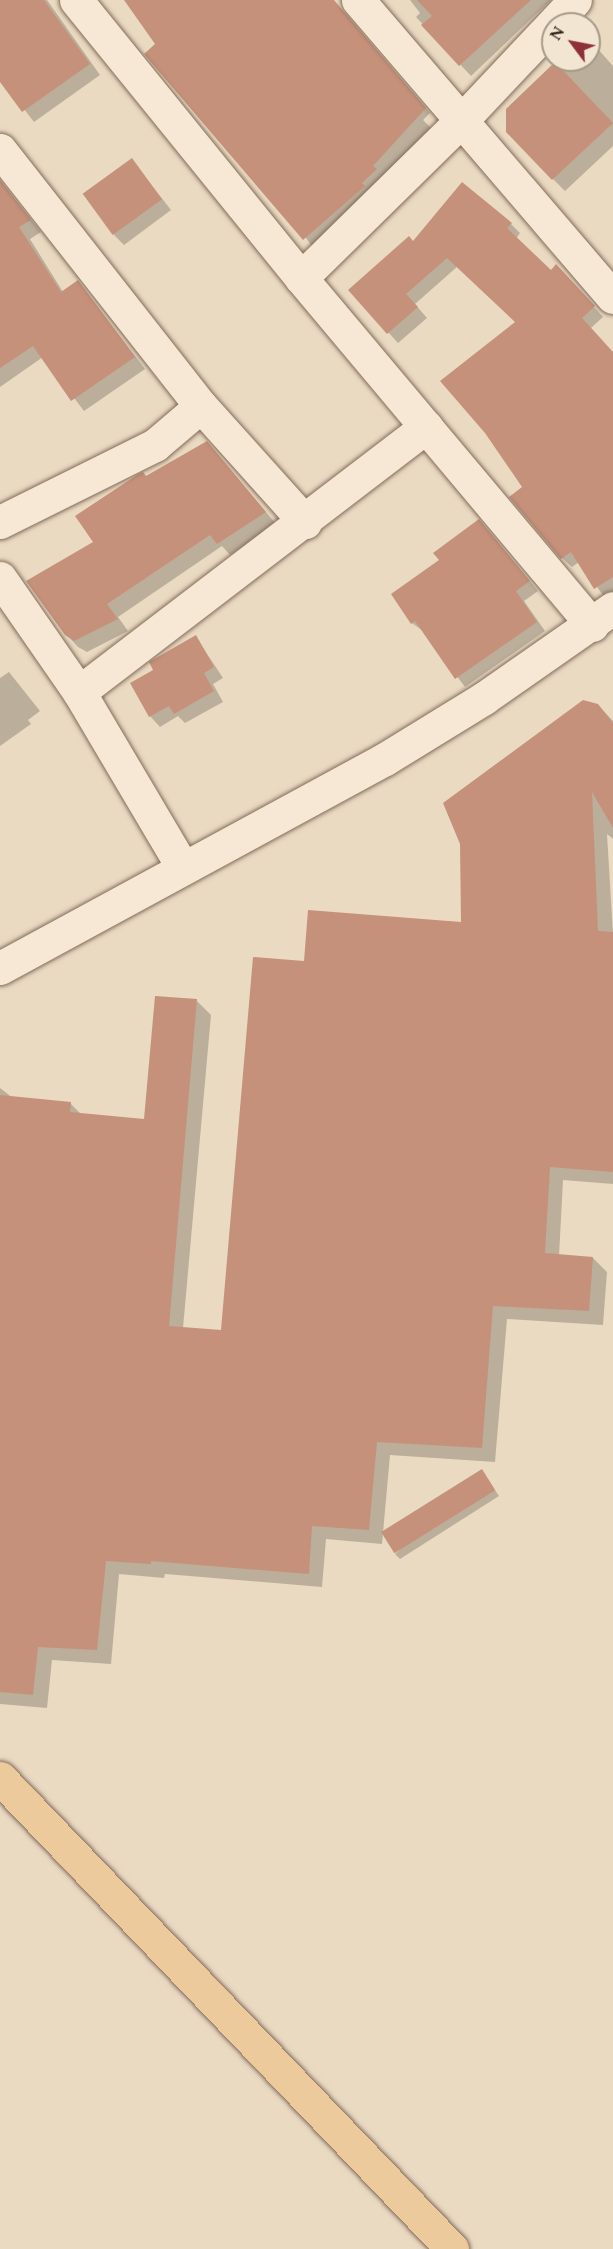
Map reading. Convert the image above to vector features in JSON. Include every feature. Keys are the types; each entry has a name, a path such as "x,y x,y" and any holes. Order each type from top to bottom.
{"main road":[{"path":"0,1778 452,2249"}],"street":[{"path":"0,968 182,866 385,759 602,617 426,427 301,278 76,0"},
{"path":"358,0 613,297"},
{"path":"301,278 461,121 575,0"},
{"path":"0,150 201,406 305,522"},
{"path":"0,522 155,445 201,406"},
{"path":"79,692 305,522 426,427"},
{"path":"0,578 79,692 182,866"}],"building":[{"path":"0,0 44,0 90,64 22,112 0,82"},
{"path":"124,0 334,0 426,108 373,166 377,169 362,183 365,186 303,240 144,54 155,44"},
{"path":"417,0 531,0 459,66 421,25 432,16"},
{"path":"545,72 565,72 613,123 552,180 506,132 506,109"},
{"path":"132,158 162,199 113,235 83,194"},
{"path":"0,180 31,220 19,227 61,292 78,280 135,357 71,401 33,346 0,368"},
{"path":"462,182 512,223 507,228 551,270 556,264 595,306 582,318 613,352 613,577 594,589 571,552 561,559 509,497 522,487 485,433 440,381 515,322 447,258 406,294 418,307 387,334 348,290 409,236 413,241"},
{"path":"207,441 266,512 217,544 210,535 107,604 118,619 74,641 65,635 26,581 93,542 75,516 137,475 143,472 146,476"},
{"path":"479,519 530,581 516,591 537,622 455,679 415,621 411,624 391,594 439,560 433,553"},
{"path":"196,635 214,667 204,673 214,691 174,714 169,706 149,717 130,683 153,670 149,662"},
{"path":"583,700 598,704 613,723 613,828 592,792 598,931 613,932 613,1172 550,1167 545,1253 593,1257 589,1311 493,1306 482,1448 377,1442 369,1530 312,1526 309,1574 151,1561 151,1564 106,1561 97,1650 38,1647 33,1695 0,1692 0,1095 71,1102 70,1112 144,1119 155,996 197,999 169,1326 221,1330 253,957 304,961 308,910 461,922 460,844 443,803"},
{"path":"482,1469 495,1490 394,1553 381,1532"}]}
